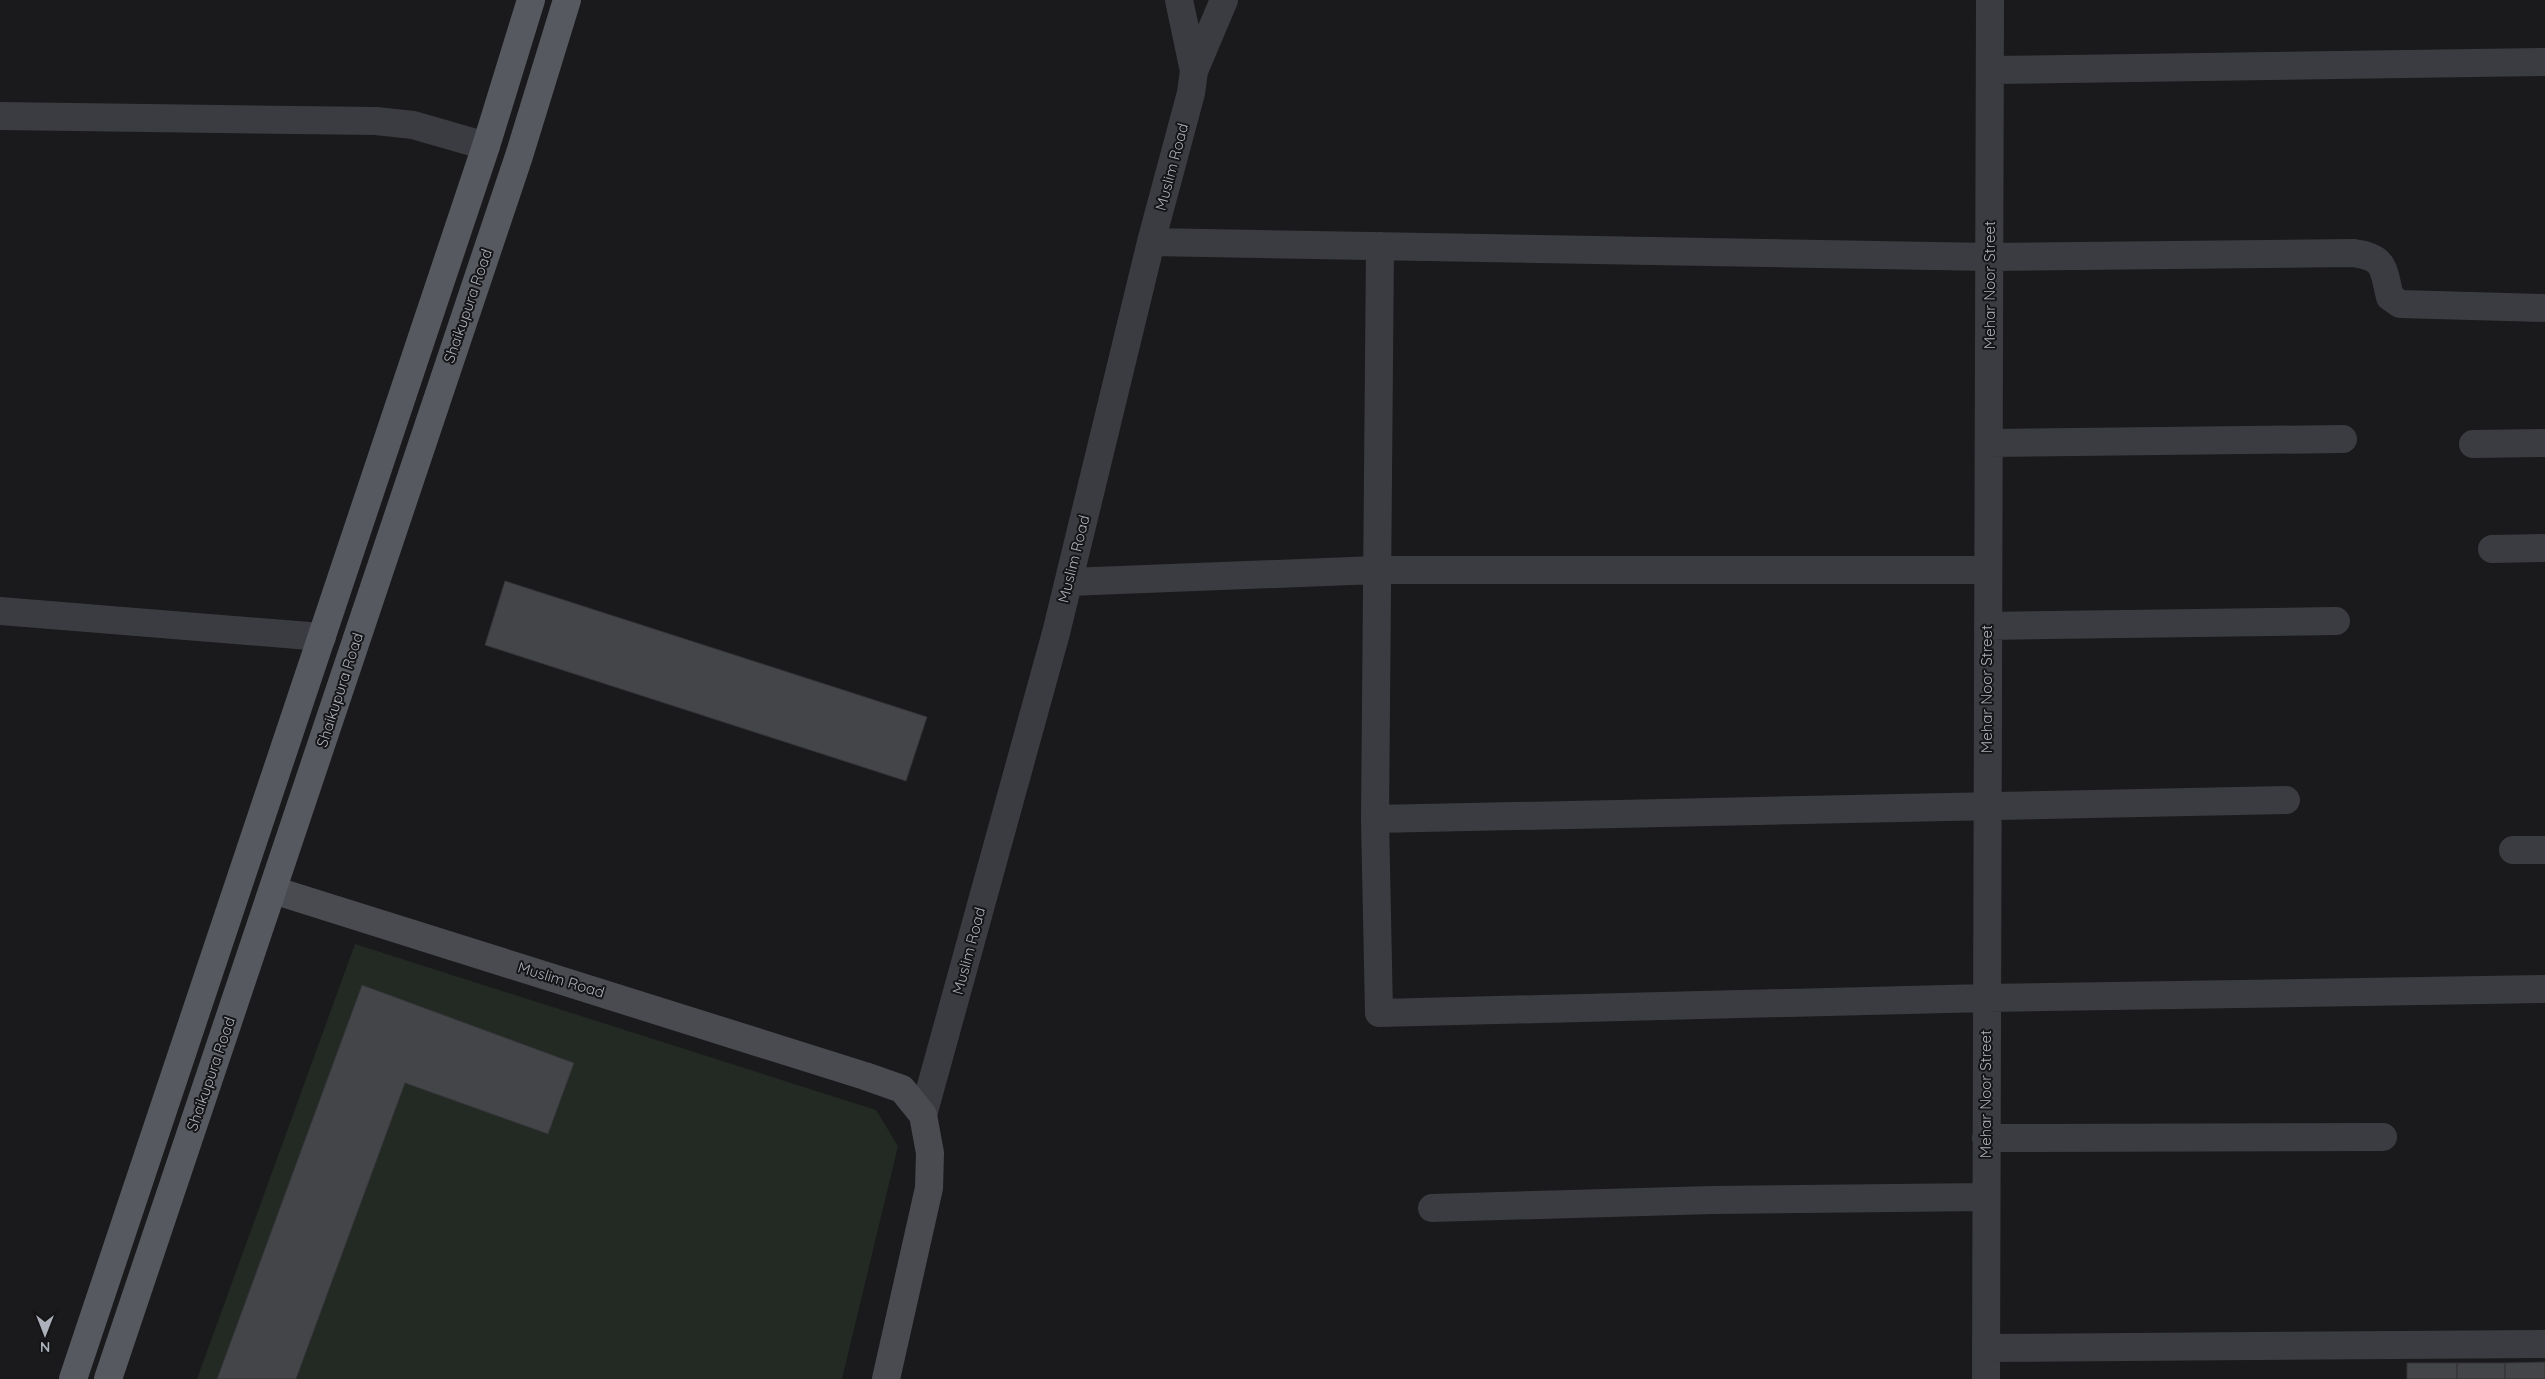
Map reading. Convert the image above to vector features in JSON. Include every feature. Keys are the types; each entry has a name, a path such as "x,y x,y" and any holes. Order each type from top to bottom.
{"main road":[{"path":"73,1379 486,146 531,0"},
{"name":"Shaikupura Road","path":"108,1379 516,166 567,0"}],"street":[{"name":"Muslim Road","path":"886,1379 929,1188 930,1153 924,1115 1069,582 1151,242 1186,115 1194,71 1179,0"},
{"path":"1194,71 1224,0"},
{"name":"Mehar Noor Street","path":"1986,1379 1986,806 1990,0"},
{"path":"1991,70 2545,62"},
{"path":"0,116 376,121 413,125 486,146"},
{"path":"1151,242 1990,257 2353,253 2370,255 2383,267 2390,298 2400,304 2545,308"},
{"path":"1380,246 1375,819 1379,1013 1986,998 2545,989"},
{"path":"1989,443 2343,439"},
{"path":"2473,444 2545,444"},
{"path":"2492,549 2545,548"},
{"path":"1069,582 1376,570 1988,570"},
{"path":"0,611 322,637"},
{"path":"1988,626 2336,621"},
{"path":"1375,819 2286,800"},
{"path":"2513,850 2545,850"},
{"name":"Muslim Road","path":"273,890 865,1076 902,1089 924,1115"},
{"path":"1986,1138 2383,1137"},
{"path":"1432,1208 1712,1200 1986,1197"},
{"path":"1986,1348 2545,1344"}],"shaded area":[{"path":"355,944 876,1110 898,1146 842,1379 197,1379"}],"building":[{"path":"505,581 927,717 906,781 485,645"},
{"path":"362,985 574,1063 548,1134 405,1083 296,1379 217,1379"},
{"path":"2545,1362 2545,1379 2505,1379 2505,1363"},
{"path":"2407,1363 2457,1363 2457,1379 2407,1379"},
{"path":"2457,1363 2505,1363 2505,1379 2457,1379"}]}
